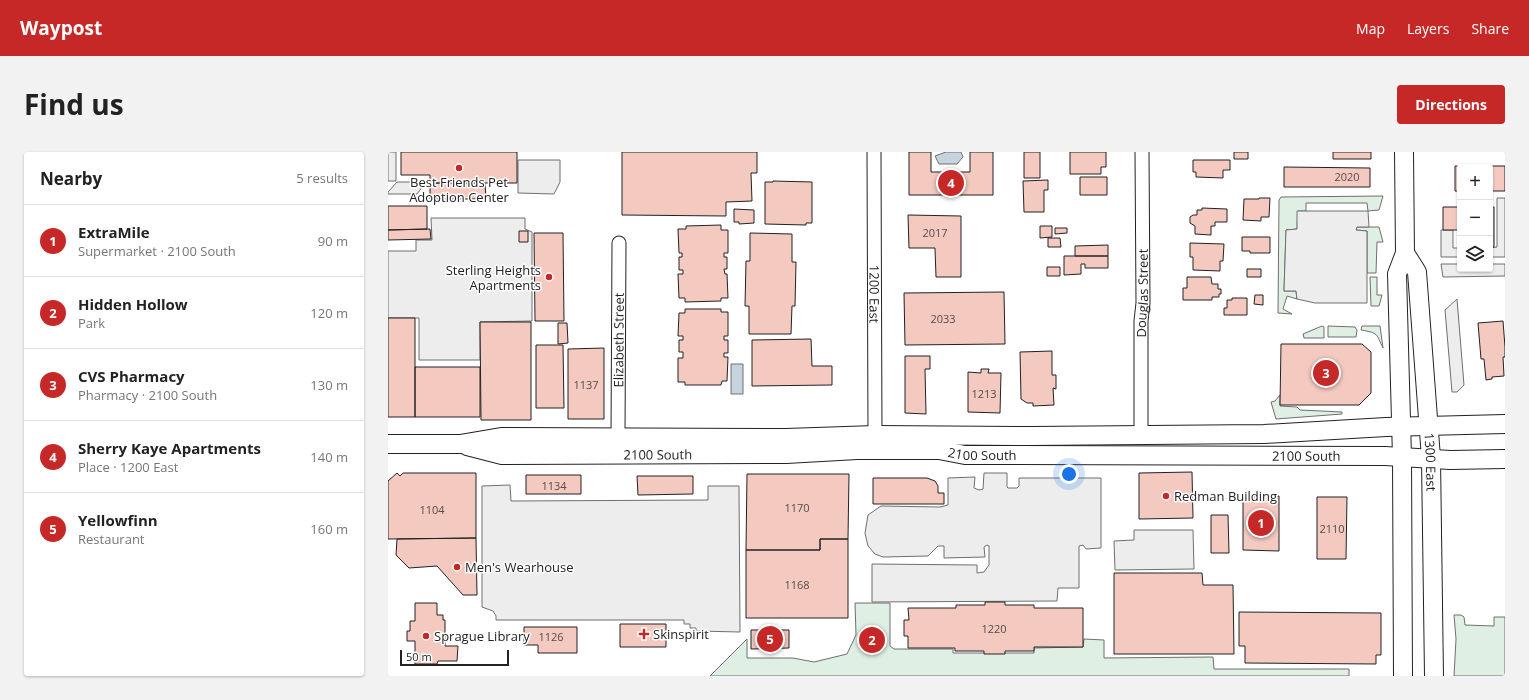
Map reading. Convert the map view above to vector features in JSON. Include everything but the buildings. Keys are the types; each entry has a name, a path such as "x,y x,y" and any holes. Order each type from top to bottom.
{"main road":[{"path":"1404,152 1405,253 1397,274 1402,457 1404,676"},
{"name":"1300 East","path":"1405,253 1417,272 1429,426 1431,458 1434,676"},
{"name":"2100 South","path":"388,444 460,444 501,437 786,438 875,435 1272,433 1401,426 1505,424"},
{"path":"996,455 998,452 1020,446 1129,444 1136,442 1141,434"},
{"path":"718,454 719,449 725,446 774,445 781,443 786,438"},
{"name":"2100 South","path":"460,444 502,455 786,454 857,450 939,450 965,454 996,455 1164,455 1505,459"}],"street":[{"name":"1200 East","path":"874,152 875,435"},
{"name":"Douglas Street","path":"1141,434 1141,322 1143,303 1142,152"},
{"name":"Elizabeth Street","path":"618,437 619,244"}],"green space":[{"path":"1383,196 1379,210 1368,211 1367,203 1306,203 1306,211 1298,211 1297,229 1286,230 1284,291 1296,291 1297,299 1287,296 1283,309 1292,314 1278,313 1279,200 1281,197"},
{"path":"1357,227 1379,227 1383,242 1377,242 1376,273 1367,273 1367,231 1356,230"},
{"path":"1370,277 1377,277 1377,295 1382,295 1379,306 1371,306"},
{"path":"1322,326 1324,327 1324,338 1304,338 1303,334"},
{"path":"1328,326 1355,327 1357,330 1356,337 1328,337"},
{"path":"1362,326 1380,326 1383,348 1378,337 1374,333 1361,330"},
{"path":"1280,395 1280,406 1297,407 1300,410 1342,412 1342,414 1276,419 1271,402 1275,401"},
{"path":"855,603 890,603 890,646 894,649 953,649 953,653 1034,653 1034,648 1083,647 1084,639 1104,640 1104,658 1213,657 1214,669 1349,669 1349,676 710,676 747,639 747,658 793,658 814,662 847,654 856,635"},
{"path":"1454,615 1461,615 1464,617 1465,625 1494,626 1494,617 1505,617 1505,676 1454,676 1456,639"}],"shaded area":[{"path":"388,152 396,152 396,181 388,181"},
{"path":"946,152 961,152 963,157 957,164 939,164 935,156"},
{"path":"518,160 560,160 560,182 554,194 518,193"},
{"path":"397,182 426,182 417,194 388,194"},
{"path":"1497,198 1505,198 1505,257 1493,257 1493,248 1497,247"},
{"path":"1297,211 1368,211 1369,227 1357,227 1356,230 1367,231 1367,303 1315,303 1297,299 1296,291 1284,291 1286,230 1297,229"},
{"path":"431,218 525,218 525,229 532,232 532,321 480,322 480,360 419,360 419,318 388,318 388,251 416,251 416,240 432,240"},
{"path":"1441,230 1453,230 1453,248 1457,248 1457,257 1441,257"},
{"path":"1441,264 1457,264 1457,272 1493,272 1493,264 1505,264 1505,276 1443,277"},
{"path":"1457,299 1464,385 1457,392 1452,392 1445,310"},
{"path":"731,364 743,364 743,394 731,394"},
{"path":"984,473 1007,473 1008,488 1017,488 1019,486 1019,478 1101,478 1101,548 1086,549 1083,545 1079,546 1079,588 1058,588 1057,601 872,602 872,564 977,565 977,573 984,572 989,565 989,546 987,545 984,547 985,557 944,558 944,546 938,546 928,556 883,557 875,554 868,546 865,533 868,515 881,506 940,507 948,505 948,478 975,477 974,488 979,490 983,489"},
{"path":"510,485 511,501 708,500 708,486 739,486 740,632 696,631 696,628 690,628 690,624 684,624 684,620 496,620 496,616 493,611 482,607 482,486"},
{"path":"1134,530 1193,530 1194,569 1115,570 1114,541 1134,540"}],"place":[{"name":"Best Friends Pet Adoption Center","path":"459,168"},
{"name":"Sherry Kaye Apartments","path":"951,183"},
{"name":"Sterling Heights Apartments","path":"549,277"},
{"name":"CVS Pharmacy","path":"1326,373"},
{"name":"Redman Building","path":"1166,496"},
{"name":"ExtraMile","path":"1261,523"},
{"name":"Men's Wearhouse","path":"457,567"},
{"name":"Skinspirit","path":"644,634"},
{"name":"Sprague Library","path":"426,636"},
{"name":"Yellowfinn","path":"770,639"},
{"name":"Hidden Hollow","path":"872,640"}]}
